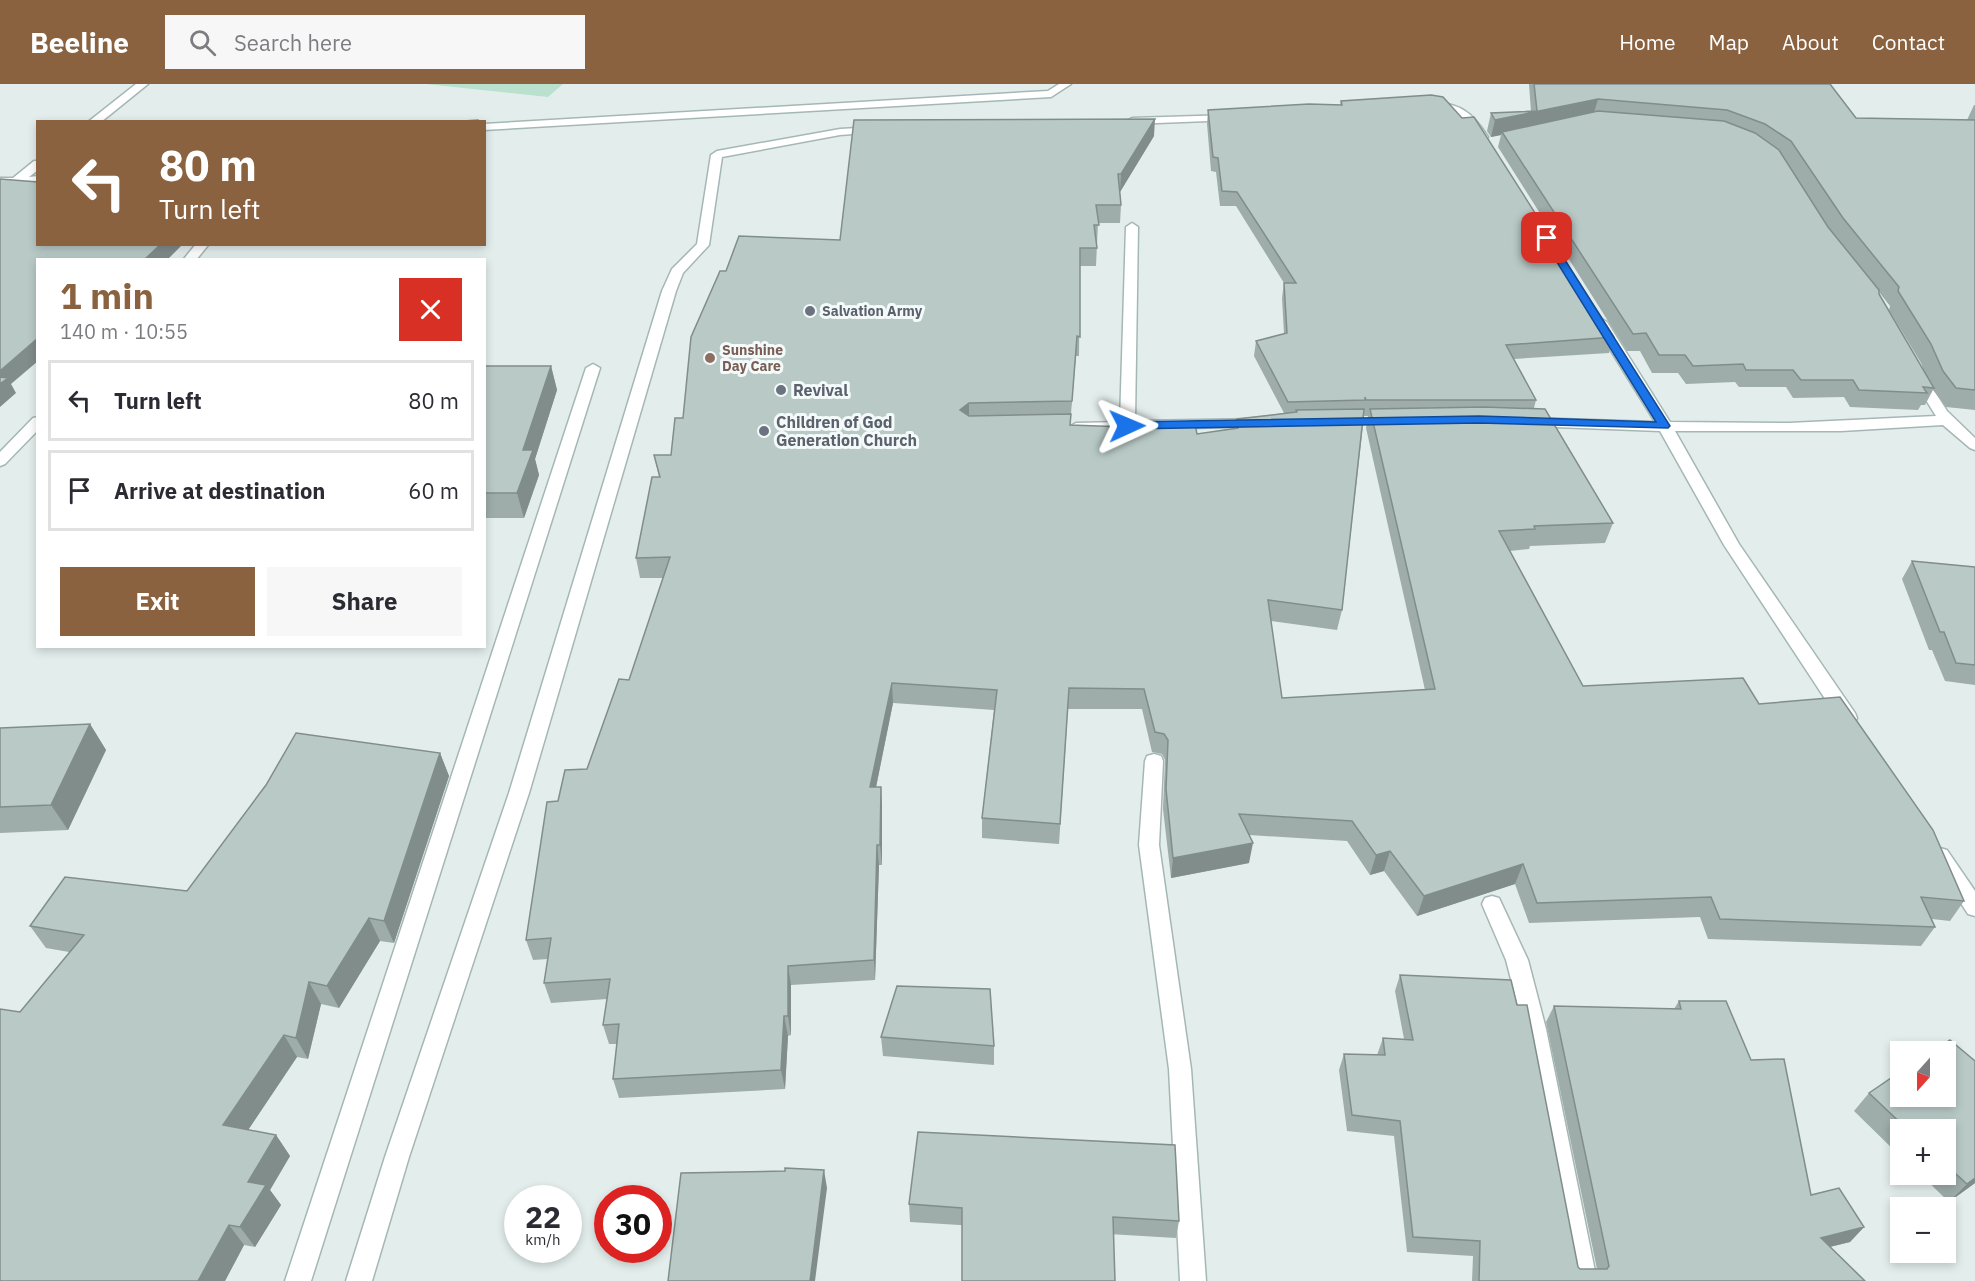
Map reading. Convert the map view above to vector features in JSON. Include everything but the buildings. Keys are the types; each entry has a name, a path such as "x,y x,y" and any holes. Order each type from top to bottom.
{"street":[{"path":"96,120 142,84"},
{"path":"486,127 1051,94 1066,84"},
{"path":"1412,104 1428,103 1457,108 1469,116 1487,144 1498,142"},
{"path":"1124,122 1246,117"},
{"path":"359,1281 397,1156 519,793 669,291 677,272 703,245 717,155 840,132 887,130"},
{"path":"15,181 36,165"},
{"path":"0,182 36,179"},
{"path":"1127,426 1132,227"},
{"path":"191,258 201,246"},
{"path":"1592,310 1664,426 1732,545 1858,732"},
{"path":"1912,364 1924,391 1945,420 1975,445"},
{"path":"298,1281 593,368"},
{"path":"1512,421 1664,426 1866,427 1945,420"},
{"path":"1059,427 1275,422"},
{"path":"0,461 36,423"},
{"path":"1154,761 1149,845 1180,1069 1193,1281"},
{"path":"1929,840 1975,908"},
{"path":"1492,904 1517,960 1535,1029 1584,1281"}],"green space":[{"path":"426,84 563,84 548,97"}],"place":[{"name":"Salvation Army","path":"810,311"},
{"name":"Sunshine Day Care","path":"710,358"},
{"name":"Revival","path":"781,390"},
{"name":"Children of God Generation Church","path":"764,431"}],"route":[{"path":"1127,426 1367,420 1479,420 1664,426 1547,238"}]}
